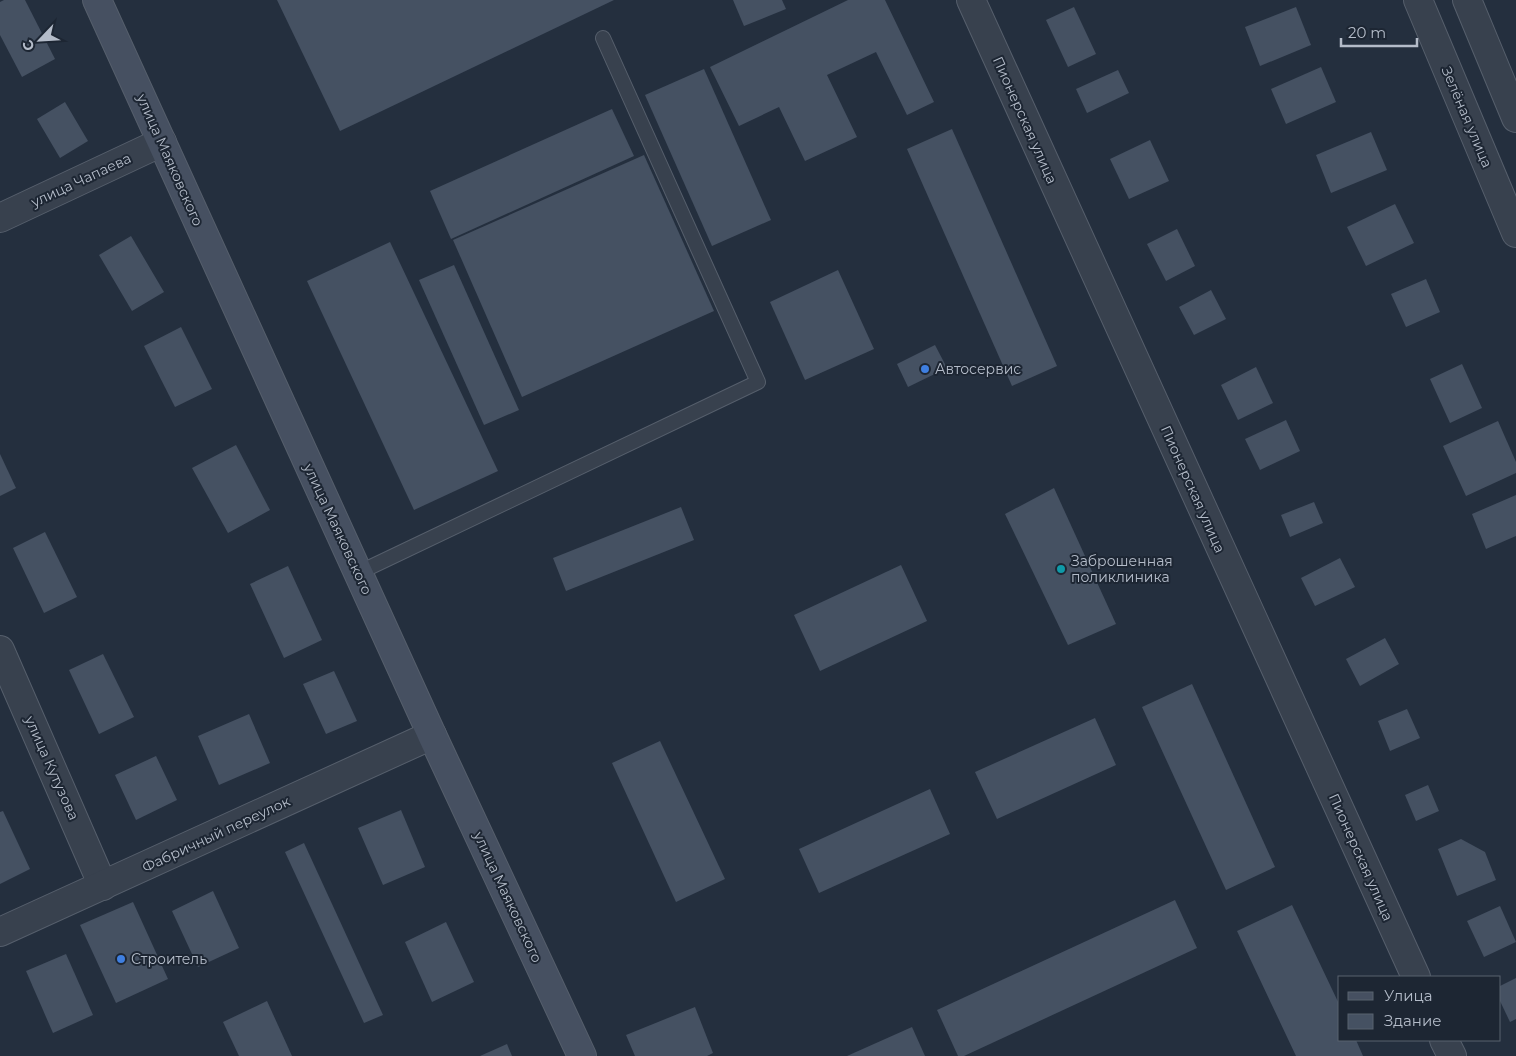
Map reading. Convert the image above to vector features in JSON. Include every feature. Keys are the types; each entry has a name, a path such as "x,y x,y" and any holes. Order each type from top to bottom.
{"main road":[{"name":"улица Маяковского","path":"97,0 432,735 582,1056"}],"street":[{"name":"Пионерская улица","path":"971,0 1416,976"},
{"name":"Зелёная улица","path":"1418,0 1516,233"},
{"path":"1467,0 1516,118"},
{"name":"улица Чапаева","path":"0,218 162,142"},
{"name":"улица Кутузова","path":"0,650 103,886"},
{"name":"Фабричный переулок","path":"0,932 432,735"},
{"path":"1444,1041 1452,1056"}],"lane":[{"path":"358,573 758,382 603,38"}],"building":[{"path":"4,0 25,0 55,59 22,77 0,35 0,2"},
{"path":"277,0 614,0 340,131"},
{"path":"733,0 782,0 786,9 744,26"},
{"path":"848,0 885,0 934,102 907,115 876,52 827,75 857,137 805,161 779,107 739,126 710,67"},
{"path":"1074,7 1096,54 1068,67 1046,20"},
{"path":"1296,7 1311,45 1260,66 1245,27"},
{"path":"1321,67 1336,102 1286,124 1271,89"},
{"path":"704,69 771,220 712,246 645,95"},
{"path":"1118,70 1129,93 1087,113 1076,89"},
{"path":"65,102 88,141 60,158 37,119"},
{"path":"612,109 634,156 451,239 430,191"},
{"path":"952,129 1057,366 1012,386 907,149"},
{"path":"1371,132 1387,170 1331,193 1316,155"},
{"path":"1150,140 1169,181 1129,199 1110,159"},
{"path":"644,155 714,311 522,397 453,240"},
{"path":"1395,204 1414,243 1366,266 1347,227"},
{"path":"1177,229 1195,266 1166,281 1147,244"},
{"path":"131,236 164,292 132,311 99,255"},
{"path":"390,242 498,471 414,510 307,281"},
{"path":"454,265 519,410 484,425 419,280"},
{"path":"838,270 874,349 805,380 770,302"},
{"path":"1426,279 1440,312 1406,327 1391,294"},
{"path":"1211,290 1226,319 1194,335 1179,307"},
{"path":"181,327 212,389 175,407 144,346"},
{"path":"935,345 947,368 908,387 897,364"},
{"path":"1462,364 1482,408 1450,423 1430,379"},
{"path":"1256,367 1273,403 1238,420 1221,385"},
{"path":"1286,420 1300,451 1260,470 1245,439"},
{"path":"1498,421 1516,462 1516,473 1466,496 1443,446"},
{"path":"236,445 270,510 228,533 192,468"},
{"path":"0,454 16,488 0,496"},
{"name":"Заброшенная поликлиника","path":"1054,488 1116,624 1068,645 1005,514"},
{"path":"1516,495 1516,536 1486,549 1472,514"},
{"path":"1314,502 1323,523 1290,537 1281,515"},
{"path":"681,507 694,540 566,591 553,558"},
{"path":"45,532 77,597 44,613 13,548"},
{"path":"1340,558 1355,587 1315,606 1301,578"},
{"path":"901,565 927,621 820,671 794,615"},
{"path":"288,566 322,640 284,658 250,584"},
{"path":"1385,638 1399,664 1360,686 1346,659"},
{"path":"103,654 134,717 99,734 69,670"},
{"path":"334,671 357,721 326,734 303,684"},
{"path":"1192,684 1275,867 1226,890 1142,707"},
{"path":"1407,709 1420,738 1390,751 1378,721"},
{"path":"249,714 270,763 219,785 198,736"},
{"path":"1095,718 1116,765 997,819 975,772"},
{"path":"660,741 725,879 676,902 612,763"},
{"path":"156,756 177,800 136,820 115,775"},
{"path":"1428,785 1439,811 1416,821 1405,795"},
{"path":"930,789 950,834 819,893 799,849"},
{"path":"401,810 425,867 383,885 358,828"},
{"path":"3,811 30,869 0,884 0,812"},
{"path":"1461,839 1485,852 1496,880 1457,896 1438,849"},
{"path":"304,843 383,1015 364,1023 285,852"},
{"path":"213,891 239,948 198,967 172,911"},
{"path":"1175,900 1197,948 964,1056 958,1056 937,1010"},
{"path":"133,902 168,979 116,1003 80,925"},
{"path":"1292,905 1338,1002 1338,1041 1356,1041 1363,1056 1296,1056 1237,931"},
{"path":"1500,906 1516,942 1484,957 1467,921"},
{"path":"446,922 474,982 432,1002 405,942"},
{"path":"66,954 93,1015 53,1033 26,971"},
{"path":"1516,978 1516,1019 1510,1022 1501,1003 1501,986"},
{"path":"267,1001 292,1056 239,1056 223,1022"},
{"path":"695,1007 713,1053 707,1056 635,1056 626,1035"},
{"path":"912,1027 925,1056 847,1056"},
{"path":"507,1044 512,1056 480,1056"}],"place":[{"name":"Автосервис","path":"925,369"},
{"name":"Заброшенная поликлиника","path":"1061,569"},
{"name":"Строитель","path":"121,959"}]}
